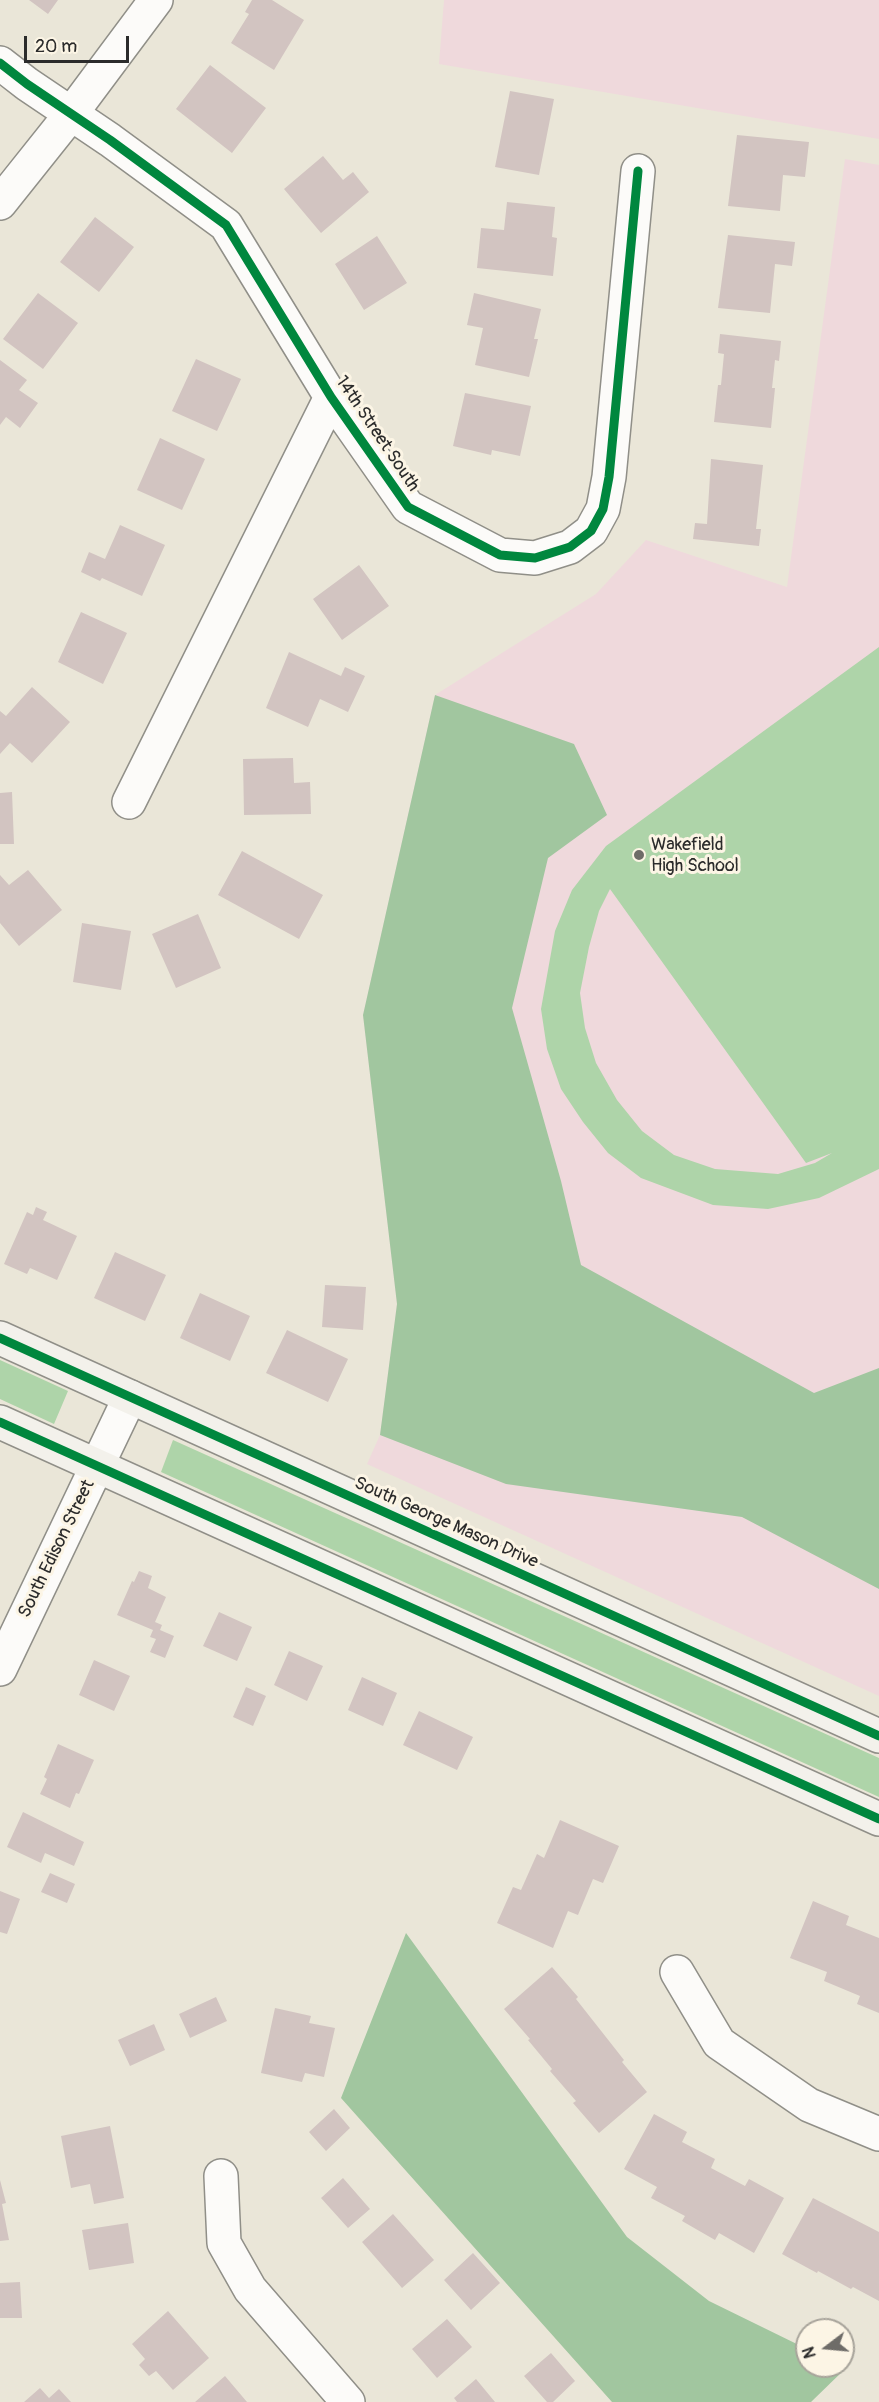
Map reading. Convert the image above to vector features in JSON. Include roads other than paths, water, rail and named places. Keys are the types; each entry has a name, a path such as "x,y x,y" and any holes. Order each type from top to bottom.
{"main road":[{"name":"South George Mason Drive","path":"0,1338 879,1736"},
{"path":"0,1422 879,1819"}],"street":[{"path":"0,203 71,114 156,0"},
{"name":"14th Street South","path":"0,63 226,225 331,397 408,507 500,555 535,558 570,546 591,531 603,509 609,477 638,171"},
{"name":"14th Street South","path":"129,802 331,397"},
{"name":"South Edison Street","path":"0,1669 130,1397"},
{"path":"677,1972 719,2043 809,2105 879,2134"},
{"path":"221,2176 224,2243 250,2289 348,2402"}],"place":[{"name":"Wakefield High School","path":"639,855"}]}
